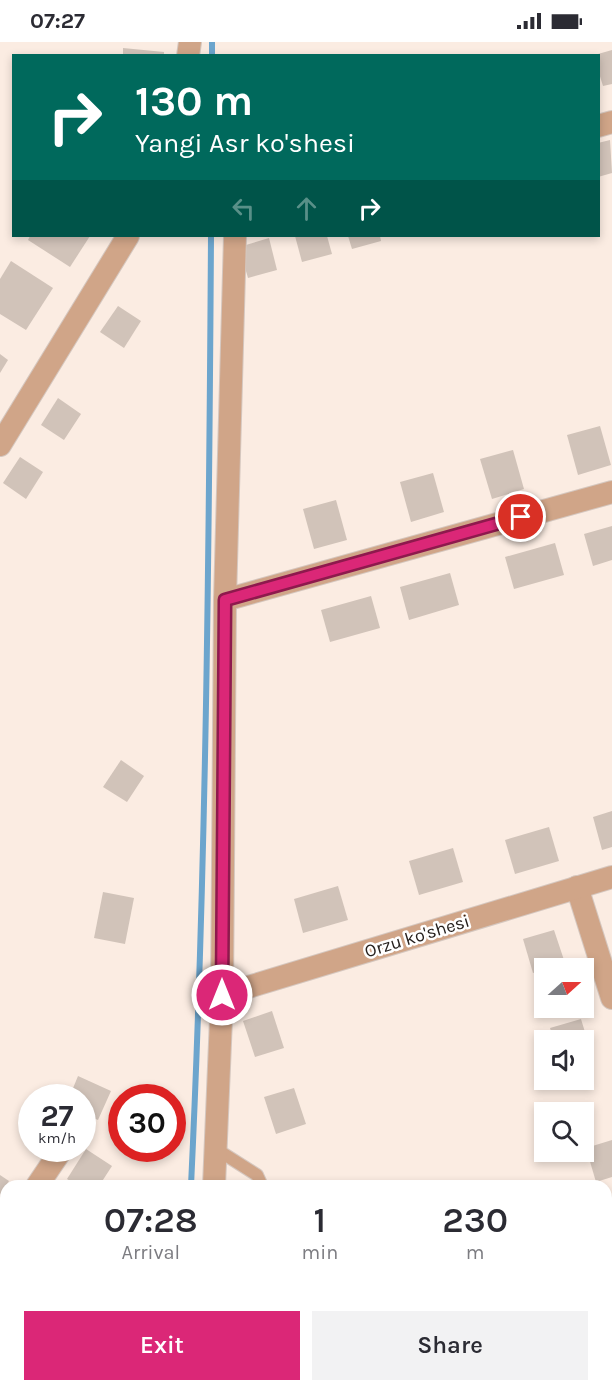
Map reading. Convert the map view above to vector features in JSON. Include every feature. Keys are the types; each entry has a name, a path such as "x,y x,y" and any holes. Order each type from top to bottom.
{"street":[{"path":"0,445 127,237"},
{"path":"214,1180 222,995 225,600 235,237"},
{"path":"225,600 612,492"},
{"name":"Orzu ko'shesi","path":"222,995 612,877"},
{"path":"577,887 612,998"},
{"path":"41,1180 53,1162"}],"lane":[{"path":"216,1149 257,1175 259,1180"}],"building":[{"path":"123,48 164,52 164,54 123,54"},
{"path":"612,50 612,84 603,86 600,76 600,54 598,54"},
{"path":"610,140 612,173 600,176 600,142"},
{"path":"30,237 89,237 70,267 28,240"},
{"path":"295,237 327,237 332,254 302,262"},
{"path":"348,237 380,237 381,241 352,249"},
{"path":"269,238 277,270 248,278 239,247"},
{"path":"11,261 53,288 26,330 0,314 0,279"},
{"path":"118,306 141,321 124,348 100,332"},
{"path":"0,354 8,360 0,373"},
{"path":"58,398 81,414 64,440 41,425"},
{"path":"600,426 611,465 578,475 567,435"},
{"path":"513,450 524,489 492,499 480,459"},
{"path":"20,457 43,472 26,499 3,483"},
{"path":"433,473 444,512 411,522 400,482"},
{"path":"336,500 347,540 314,549 303,509"},
{"path":"612,526 612,560 593,566 584,534"},
{"path":"555,543 564,575 514,589 505,557"},
{"path":"450,573 459,605 409,620 400,587"},
{"path":"371,596 380,628 330,642 321,610"},
{"path":"121,760 144,776 127,802 103,787"},
{"path":"612,811 612,847 602,850 593,817"},
{"path":"549,827 559,861 515,874 505,840"},
{"path":"453,848 463,882 419,895 409,861"},
{"path":"338,886 348,920 303,933 294,899"},
{"path":"103,892 134,898 125,944 94,938"},
{"path":"554,930 563,958 534,958 533,973 523,939"},
{"path":"272,1011 284,1048 255,1057 243,1021"},
{"path":"581,1019 584,1030 551,1030 550,1028"},
{"path":"78,1076 96,1084 75,1084"},
{"path":"96,1084 108,1090 108,1098 98,1120 96,1119"},
{"path":"294,1088 306,1124 276,1134 264,1097"},
{"path":"612,1140 612,1177 595,1180 590,1162 594,1162 594,1146"},
{"path":"96,1156 112,1166 103,1180 67,1179 78,1162 96,1162"}],"waterway":[{"path":"212,42 212,54"},
{"path":"191,1180 208,593 211,237"}],"route":[{"path":"222,995 225,600 521,517"}]}
